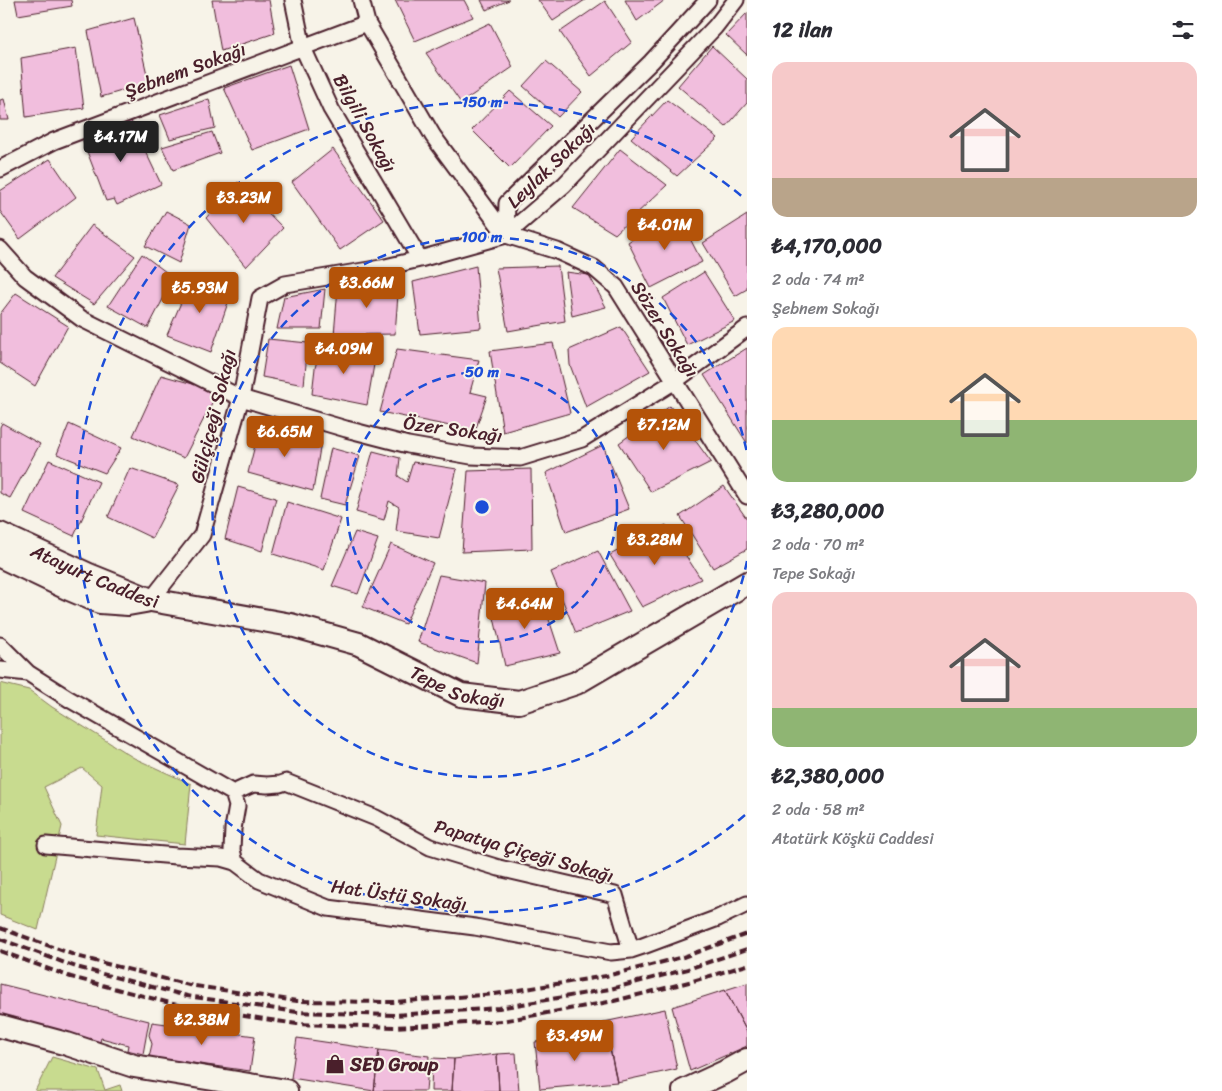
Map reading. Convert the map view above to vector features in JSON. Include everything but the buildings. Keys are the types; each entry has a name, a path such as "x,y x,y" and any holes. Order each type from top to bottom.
{"main road":[{"name":"Atayurt Caddesi","path":"0,534 89,575 151,600"},
{"name":"Atayurt Caddesi","path":"0,556 100,602 128,604 151,600"},
{"name":"Tepe Sokağı","path":"151,600 291,625 358,644 461,695 519,702 576,683 747,583"},
{"path":"0,1026 67,1044 134,1066 286,1091"},
{"path":"684,1091 747,1060"}],"street":[{"name":"Bilgili Sokağı","path":"293,0 303,48 331,109 420,259"},
{"path":"361,0 367,24 433,136 506,235"},
{"name":"Leylak Sokağı","path":"506,235 507,203 651,62 708,0"},
{"name":"Leylak Sokağı","path":"506,235 564,185 715,27 736,0"},
{"name":"Şebnem Sokağı","path":"0,169 54,141 367,24"},
{"name":"Gülçiçeği Sokağı","path":"151,600 202,535 241,398 260,298 286,284 381,268 506,235"},
{"name":"Sözer Sokağı","path":"506,235 557,251 594,268 616,287 747,496"},
{"name":"Özer Sokağı","path":"0,249 25,277 82,319 241,398 408,445 470,456 520,458 582,439 675,381 747,328"},
{"path":"0,645 28,673 69,699 233,793 237,806 232,850 235,862"},
{"path":"0,670 28,673"},
{"name":"Papatya Çiçeği Sokağı","path":"233,793 253,784 267,785 286,782 376,818 430,848 499,868 615,895 631,950"},
{"name":"Hat Üstü Sokağı","path":"46,845 221,858 235,862 259,880 328,908 476,927 611,952 631,950 643,946 718,918 747,904"}],"green space":[{"path":"0,683 29,690 52,707 134,758 191,784 185,844 96,835 102,785 82,768 44,787 62,826 38,930 0,915"},
{"path":"52,1057 98,1070 105,1090 120,1085 122,1091 35,1091"}],"railway":[{"path":"0,928 80,957 189,985 297,1001 394,1002 495,994 606,976 683,957 747,934"},
{"path":"0,939 76,967 187,996 297,1012 394,1015 499,1008 610,989 688,969 747,949"},
{"path":"0,951 71,977 185,1007 297,1024 395,1027 502,1021 614,1001 747,965"}],"place":[{"name":"SED Group","path":"335,1064"}]}
